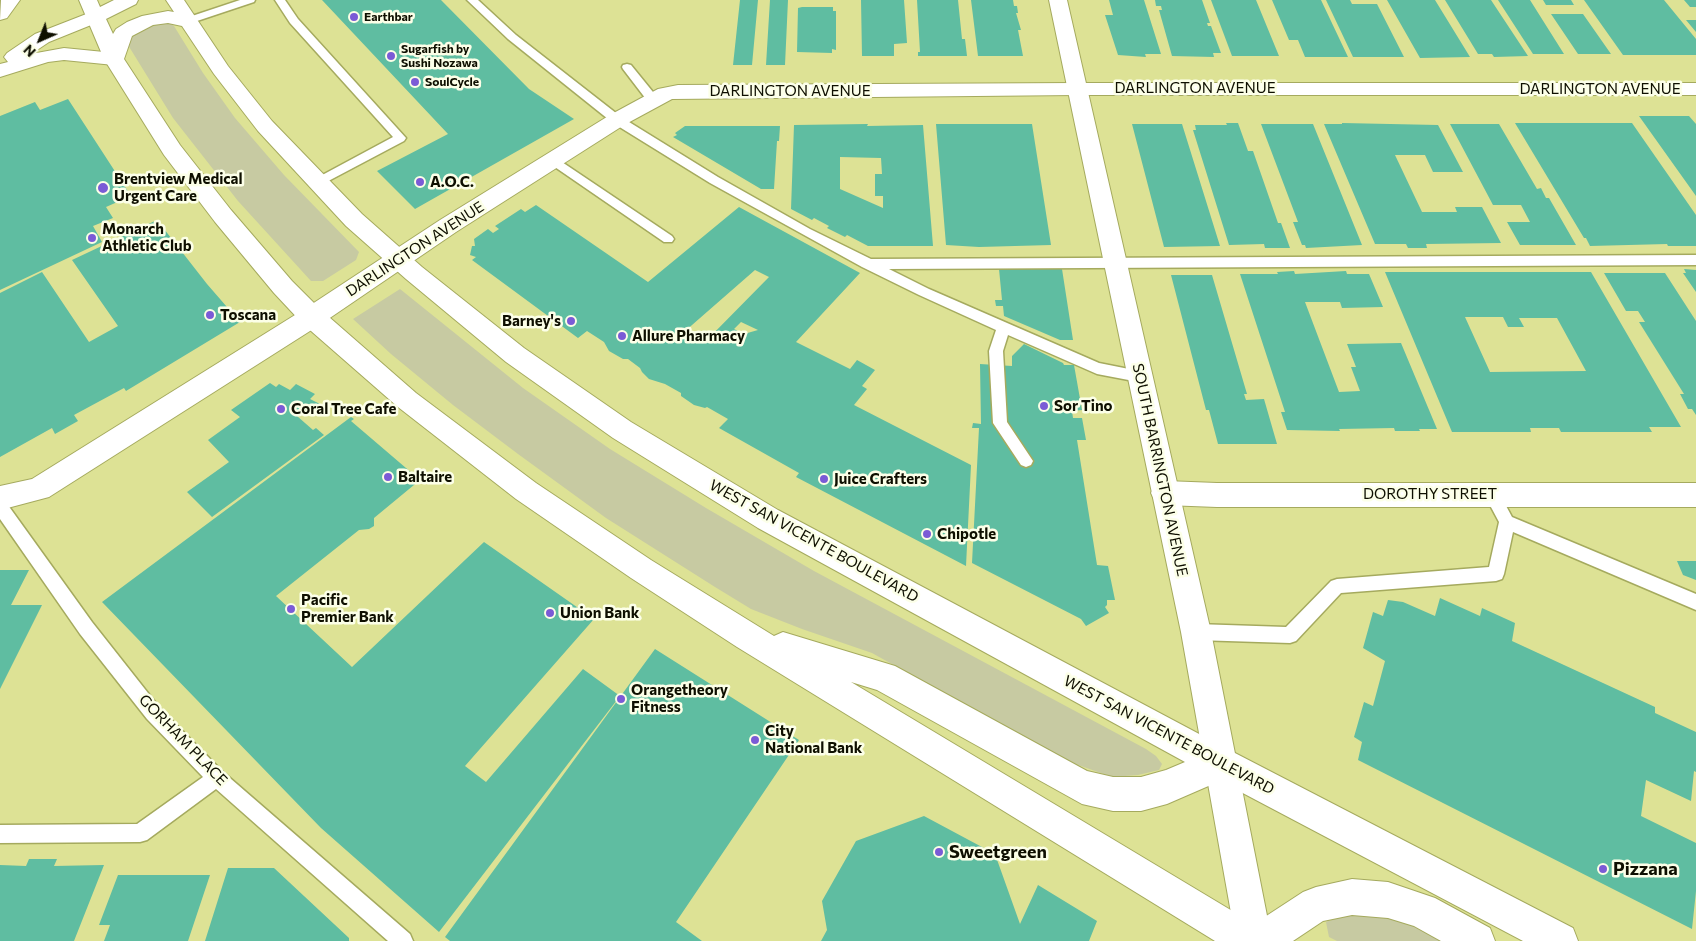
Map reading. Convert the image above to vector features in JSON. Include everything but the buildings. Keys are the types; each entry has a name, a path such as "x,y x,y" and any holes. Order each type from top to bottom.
{"main road":[{"path":"0,14 11,0"},
{"path":"0,70 20,51 91,8 129,0"},
{"name":"SOUTH BARRINGTON AVENUE","path":"1058,0 1196,632 1254,941"},
{"path":"91,8 114,59 172,150 228,223 283,287 312,317 407,400 526,491 641,569 748,637 1248,941"},
{"path":"114,59 123,33 149,20 168,17 181,10"},
{"name":"WEST SAN VICENTE BOULEVARD","path":"181,10 221,70 265,126 317,183 398,259 515,355 622,430 768,519 1221,764 1560,941"},
{"path":"0,70 46,56 64,54 114,59"},
{"name":"DARLINGTON AVENUE","path":"0,498 39,488 312,317 398,259 617,120 653,100 678,91 1077,88 1696,88"},
{"name":"DOROTHY STREET","path":"1165,493 1217,495 1696,495"},
{"path":"748,637 884,677 1082,787 1112,794 1141,794 1167,788 1221,764"},
{"path":"1260,941 1316,905 1352,897 1388,900 1422,911 1477,941"}],"lane":[{"path":"181,10 250,0"},
{"path":"280,0 294,21 400,138 317,183"},
{"path":"472,0 512,37 617,120 714,180 806,232 924,292 1098,368 1140,376"},
{"path":"627,66 653,100"},
{"path":"553,160 668,239"},
{"path":"867,264 1114,261 1696,260"},
{"path":"1004,327 996,351 1000,423 1026,461"},
{"path":"1492,494 1507,522 1696,602"},
{"name":"GORHAM PLACE","path":"0,506 86,628 153,713 217,778 403,941"},
{"path":"1196,632 1290,634 1337,586 1496,574 1507,522"},
{"path":"0,834 140,833 217,778"}],"green space":[{"path":"168,22 174,26 203,73 235,118 284,175 359,252 356,260 323,281 311,281 238,201 173,118 128,45 132,35 148,25"},
{"path":"400,289 523,388 610,449 814,571 1146,749 1156,756 1162,764 1159,770 1138,775 1112,777 1067,761 872,653 751,609 606,518 453,405 391,354 353,319"},
{"path":"1380,913 1416,924 1446,941 1337,941 1329,937 1326,922 1344,915"}],"place":[{"name":"Earthbar","path":"354,17"},
{"name":"Sugarfish by Sushi Nozawa","path":"391,56"},
{"name":"SoulCycle","path":"415,82"},
{"name":"A.O.C.","path":"420,182"},
{"name":"Brentview Medical Urgent Care","path":"103,188"},
{"name":"Monarch Athletic Club","path":"92,238"},
{"name":"Toscana","path":"210,315"},
{"name":"Barney's","path":"571,321"},
{"name":"Allure Pharmacy","path":"622,336"},
{"name":"Sor Tino","path":"1044,406"},
{"name":"Coral Tree Cafe","path":"281,409"},
{"name":"Baltaire","path":"388,477"},
{"name":"Juice Crafters","path":"824,479"},
{"name":"Chipotle","path":"927,534"},
{"name":"Pacific Premier Bank","path":"291,609"},
{"name":"Union Bank","path":"550,613"},
{"name":"Orangetheory Fitness","path":"621,699"},
{"name":"City National Bank","path":"755,740"},
{"name":"Sweetgreen","path":"939,852"},
{"name":"Pizzana","path":"1603,869"}]}
